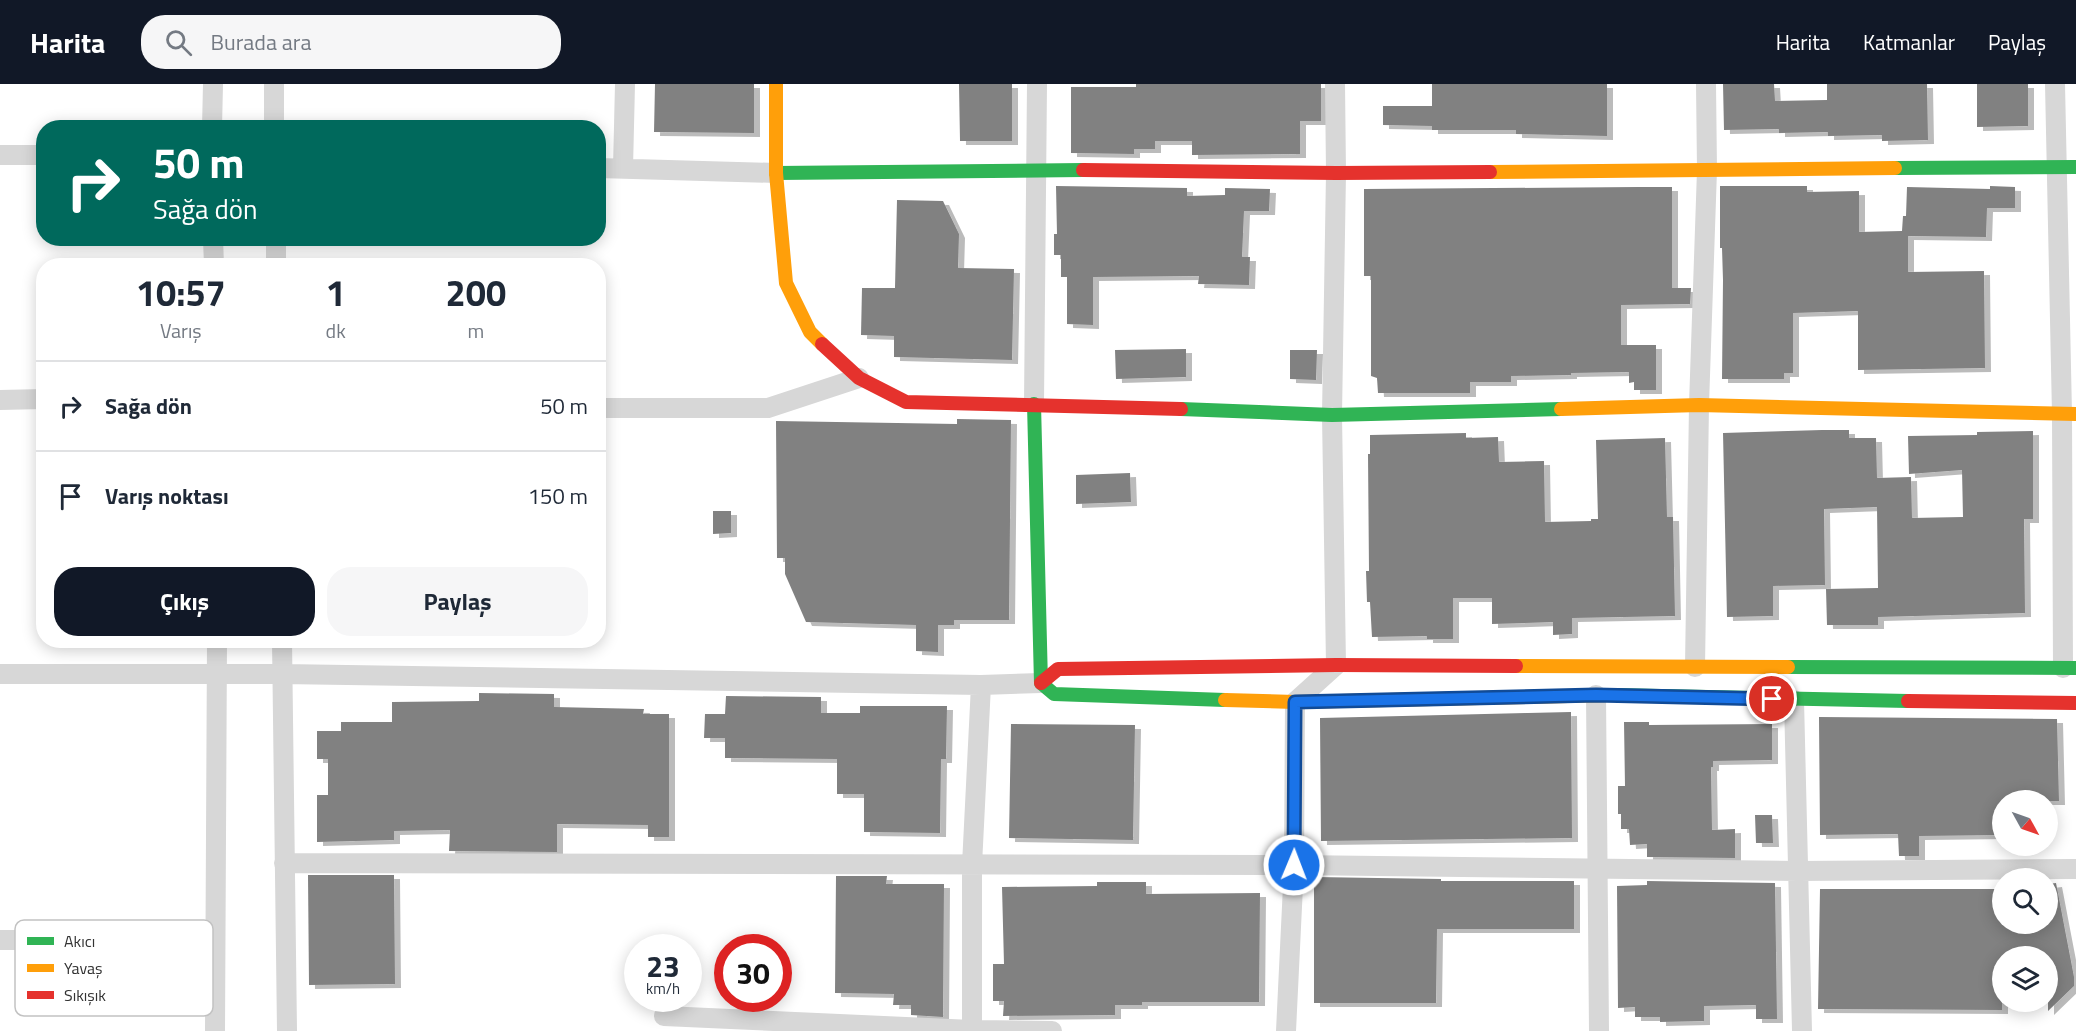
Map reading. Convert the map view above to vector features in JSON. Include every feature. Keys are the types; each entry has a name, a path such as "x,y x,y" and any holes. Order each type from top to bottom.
{"street":[{"path":"212,120 213,84"},
{"path":"274,84 274,120"},
{"path":"623,168 625,84"},
{"path":"776,84 776,172 786,283 810,332 859,378 906,402 1034,404 1332,415 1699,405 2069,414"},
{"path":"1037,84 1034,404 1041,683 1054,694 1295,702 1596,695 2076,703"},
{"path":"1286,1031 1294,865 1295,702 1336,665 1332,415 1336,173 1335,84"},
{"path":"1695,666 1699,405 1707,170 1706,84"},
{"path":"0,674 282,674 981,685 1041,683 1058,669 1336,665 2070,668 2067,167 2055,84"},
{"path":"0,155 36,155"},
{"path":"606,168 776,172 1038,169 1336,173 2067,167"},
{"path":"606,408 768,408 859,378"},
{"path":"0,400 36,399"},
{"path":"215,1031 217,648"},
{"path":"282,648 287,1031"},
{"path":"972,1031 972,865 981,685"},
{"path":"1596,695 1599,1031"},
{"path":"1794,700 1802,1031"},
{"path":"284,862 1294,865 1798,871 2076,869"},
{"path":"664,1016 972,1031 1052,1031"}],"building":[{"path":"655,84 754,84 754,133 654,132"},
{"path":"959,84 1012,84 1012,141 960,141"},
{"path":"1136,84 1321,84 1321,121 1300,121 1300,154 1192,155 1192,141 1155,141 1155,149 1134,149 1134,154 1071,153 1071,87 1136,87"},
{"path":"1432,84 1607,84 1607,136 1516,134 1516,130 1432,130 1432,126 1383,125 1383,106 1432,106"},
{"path":"1723,84 1774,84 1775,101 1827,100 1827,84 1927,84 1928,140 1882,141 1882,135 1828,136 1828,132 1779,133 1779,129 1724,130"},
{"path":"1977,84 2028,84 2028,126 1977,127"},
{"path":"1056,186 1187,188 1187,196 1225,195 1225,188 1270,189 1269,211 1244,211 1242,257 1250,257 1249,285 1198,284 1199,276 1093,277 1093,325 1067,324 1067,277 1061,277 1061,255 1054,255 1054,234 1057,234"},
{"path":"1720,186 1807,186 1807,192 1859,191 1859,232 1902,231 1903,216 1906,216 1907,187 1990,189 1990,186 2015,187 2015,208 1987,208 1986,237 1908,236 1908,272 1984,271 1985,368 1858,370 1858,311 1793,313 1793,373 1784,373 1784,379 1722,379 1723,280 1722,248 1720,248"},
{"path":"1672,187 1672,288 1691,288 1690,304 1621,305 1621,345 1656,345 1656,390 1634,390 1634,382 1629,383 1629,372 1511,376 1511,382 1470,382 1470,393 1378,393 1377,378 1371,376 1371,276 1364,276 1364,189"},
{"path":"897,200 943,201 959,234 958,268 1014,269 1012,360 894,357 894,336 861,335 862,288 895,288"},
{"path":"1186,349 1186,377 1116,379 1115,350"},
{"path":"1290,350 1317,350 1316,380 1290,379"},
{"path":"957,419 1011,420 1009,620 954,620 954,625 938,625 938,652 916,651 916,625 806,622 785,574 785,558 777,558 776,421 957,424"},
{"path":"1849,430 1849,438 1876,438 1877,478 1911,477 1912,518 1963,517 1962,470 1909,474 1908,436 2033,431 2033,519 2024,519 2025,613 1878,617 1878,625 1827,625 1826,589 1878,588 1877,507 1824,509 1825,585 1773,586 1773,616 1727,617 1723,433"},
{"path":"1466,433 1466,438 1498,437 1499,462 1544,461 1545,522 1598,519 1596,440 1665,438 1667,517 1673,517 1675,616 1572,618 1572,634 1553,635 1553,622 1492,624 1492,598 1453,598 1453,639 1427,639 1427,636 1372,637 1370,602 1367,602 1366,571 1369,571 1368,454 1370,454 1370,435"},
{"path":"1130,473 1131,502 1076,504 1076,475"},
{"path":"713,511 731,511 731,533 713,534"},
{"path":"479,693 554,694 554,707 644,709 643,714 669,714 669,837 648,837 648,825 557,824 557,852 449,851 450,830 394,831 394,840 317,842 317,795 328,795 328,759 317,759 317,731 341,731 341,722 392,722 392,702 479,701"},
{"path":"726,696 821,697 821,713 860,713 860,706 947,706 946,759 941,759 940,833 864,832 864,794 837,794 837,759 725,758 725,738 704,738 705,714 725,714"},
{"path":"1571,712 1572,838 1321,841 1320,718"},
{"path":"1819,717 2057,719 2059,801 2058,790 1992,790 1992,835 1919,836 1919,856 1899,856 1898,834 1820,835"},
{"path":"1624,722 1649,722 1649,725 1772,724 1772,760 1713,761 1713,767 1711,767 1712,830 1735,829 1735,858 1647,857 1647,844 1630,845 1629,829 1621,829 1621,814 1618,814 1618,786 1625,786"},
{"path":"1011,724 1135,725 1133,840 1009,838"},
{"path":"1755,815 1772,815 1773,843 1756,843"},
{"path":"308,875 394,875 395,984 309,985"},
{"path":"836,876 887,876 886,884 944,884 943,1017 911,1015 911,1005 893,1005 894,994 835,993"},
{"path":"1314,877 1441,879 1441,881 1574,881 1574,929 1437,929 1436,1003 1314,1003"},
{"path":"1647,881 1775,883 1777,1019 1756,1019 1756,1005 1704,1006 1704,1021 1660,1022 1660,1017 1635,1017 1635,1007 1618,1008 1617,886 1647,885"},
{"path":"1097,882 1146,882 1146,894 1260,893 1259,1002 1142,1002 1142,1005 1115,1005 1115,1015 1003,1016 1004,1001 993,1001 993,964 1004,964 1002,887 1097,886"},
{"path":"1820,889 1992,889 1992,934 2058,934 2058,893 2074,986 2058,1001 2058,946 1992,946 1992,1010 1818,1009"}],"traffic: fast":[{"path":"1895,168 2076,167"},
{"path":"776,173 1083,170"},
{"path":"1034,404 1041,683 1054,694 1225,700"},
{"path":"1181,409 1332,415 1561,409"},
{"path":"1788,667 2076,668"},
{"path":"1613,695 1908,701"}],"traffic: slow":[{"path":"776,84 776,173 786,283 810,332 822,344"},
{"path":"1490,172 1895,168"},
{"path":"1561,409 1699,405 2076,414"},
{"path":"1516,666 1788,667"},
{"path":"1225,700 1295,702 1613,695"}],"traffic: jam":[{"path":"1083,170 1490,172"},
{"path":"822,344 859,378 906,402 1181,409"},
{"path":"1041,683 1058,669 1336,665 1516,666"},
{"path":"1908,701 2076,703"}],"route":[{"path":"1294,865 1295,702 1596,695 1772,699"}]}
